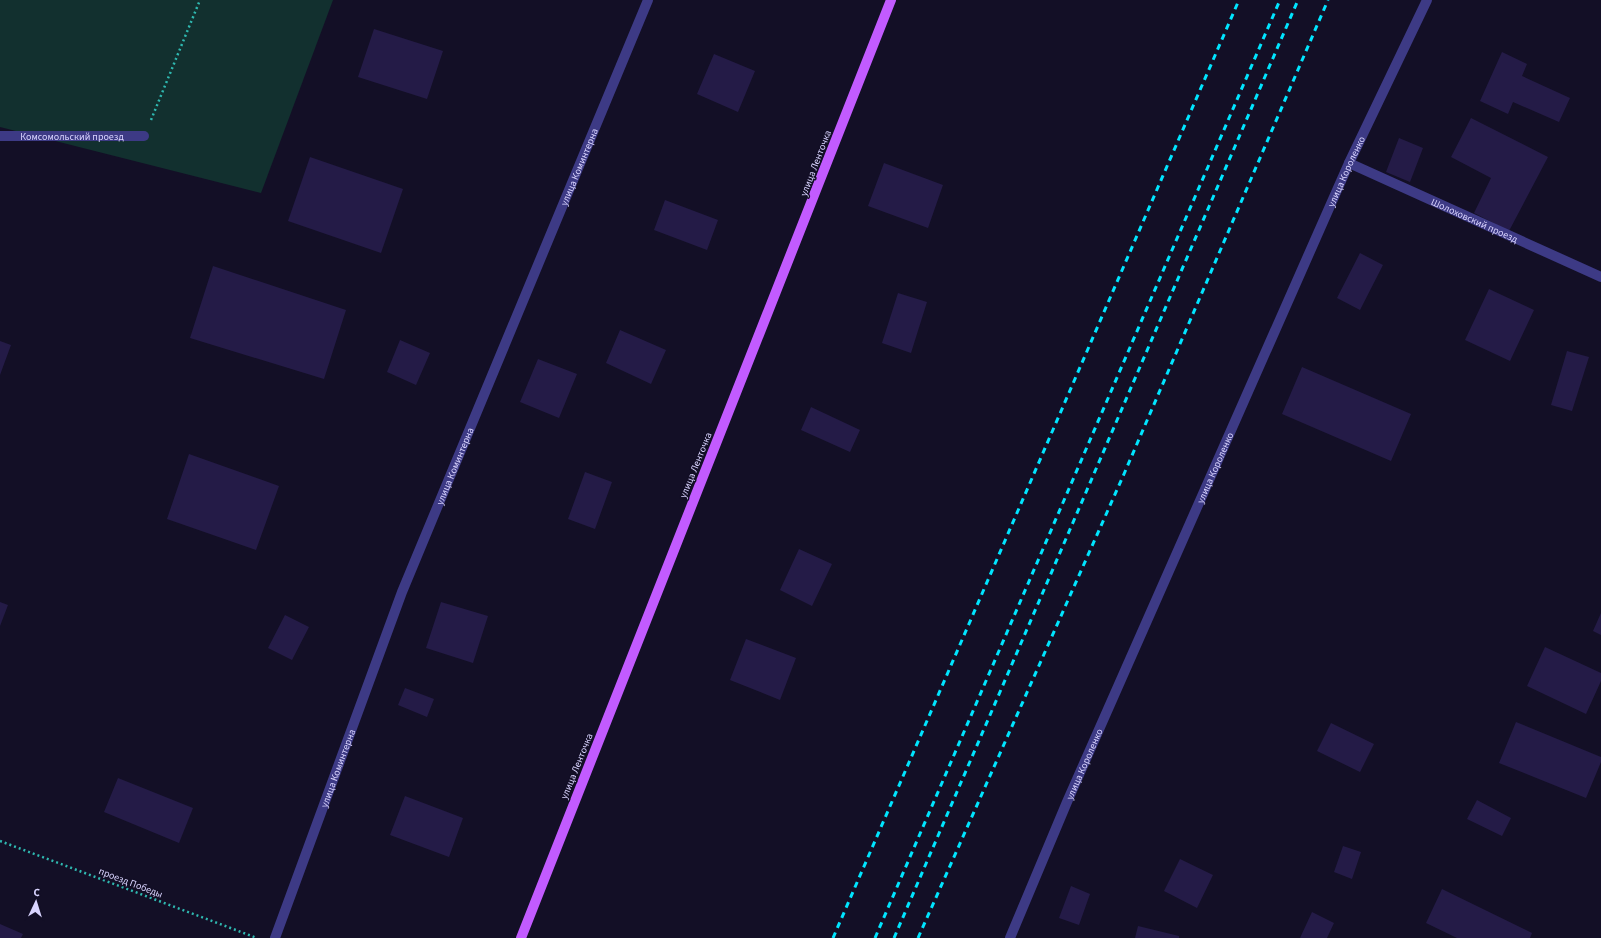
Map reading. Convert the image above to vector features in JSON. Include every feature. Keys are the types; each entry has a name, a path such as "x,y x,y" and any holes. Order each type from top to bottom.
{"main road":[{"name":"улица Ленточка","path":"521,938 891,0"}],"street":[{"name":"улица Коминтерна","path":"275,938 402,592 648,0"},
{"name":"улица Короленко","path":"1010,938 1067,802 1349,163 1427,0"},
{"name":"Комсомольский проезд","path":"0,136 144,136"},
{"name":"Шолоховский проезд","path":"1349,163 1601,277"}],"path":[{"path":"144,136 200,0"},
{"name":"проезд Победы","path":"0,841 257,938"}],"green space":[{"path":"0,0 333,0 261,193 0,127"}],"building":[{"path":"374,29 443,51 427,99 358,77"},
{"path":"1502,52 1527,64 1522,76 1570,98 1559,122 1513,102 1508,114 1480,101"},
{"path":"714,54 755,71 738,112 697,94"},
{"path":"1471,118 1548,157 1509,231 1474,213 1491,178 1451,157"},
{"path":"1399,138 1423,148 1410,182 1386,172"},
{"path":"310,157 403,189 381,253 288,221"},
{"path":"884,163 943,185 928,228 868,206"},
{"path":"665,200 718,220 707,250 654,230"},
{"path":"1360,253 1383,265 1360,310 1337,298"},
{"path":"213,266 346,310 324,379 190,338"},
{"path":"1489,289 1534,310 1510,361 1465,340"},
{"path":"898,293 927,302 911,353 882,343"},
{"path":"620,330 666,350 651,384 606,363"},
{"path":"400,340 430,353 416,385 387,372"},
{"path":"0,341 11,345 0,375"},
{"path":"1567,351 1589,357 1572,411 1551,405"},
{"path":"538,359 577,374 559,418 520,402"},
{"path":"1302,367 1411,414 1391,461 1282,414"},
{"path":"811,407 860,430 850,452 801,430"},
{"path":"189,454 279,486 256,550 167,519"},
{"path":"585,472 612,482 595,529 568,519"},
{"path":"799,549 832,564 812,606 780,590"},
{"path":"0,602 8,605 0,626"},
{"path":"441,602 488,616 473,663 426,648"},
{"path":"1601,613 1601,635 1593,631"},
{"path":"285,615 309,627 292,660 268,648"},
{"path":"746,639 796,658 780,700 730,680"},
{"path":"1545,647 1601,673 1601,681 1586,714 1527,686"},
{"path":"405,688 434,699 427,717 398,705"},
{"path":"1516,722 1601,757 1601,762 1586,798 1499,763"},
{"path":"1331,723 1374,744 1360,772 1317,751"},
{"path":"118,778 193,808 179,843 104,812"},
{"path":"405,796 463,818 449,857 390,835"},
{"path":"1477,800 1511,818 1502,836 1467,819"},
{"path":"1343,846 1361,852 1352,879 1334,872"},
{"path":"1180,859 1213,875 1197,908 1164,891"},
{"path":"1071,886 1090,894 1079,925 1059,918"},
{"path":"1442,889 1532,933 1530,938 1457,938 1426,923"},
{"path":"1312,912 1334,923 1327,938 1300,938"},
{"path":"0,924 23,934 21,938 0,938"},
{"path":"1138,926 1179,936 1179,938 1135,938"}],"railway":[{"path":"833,938 1239,0"},
{"path":"875,938 1280,0"},
{"path":"894,938 1298,0"},
{"path":"918,938 1124,474 1328,0"}]}
